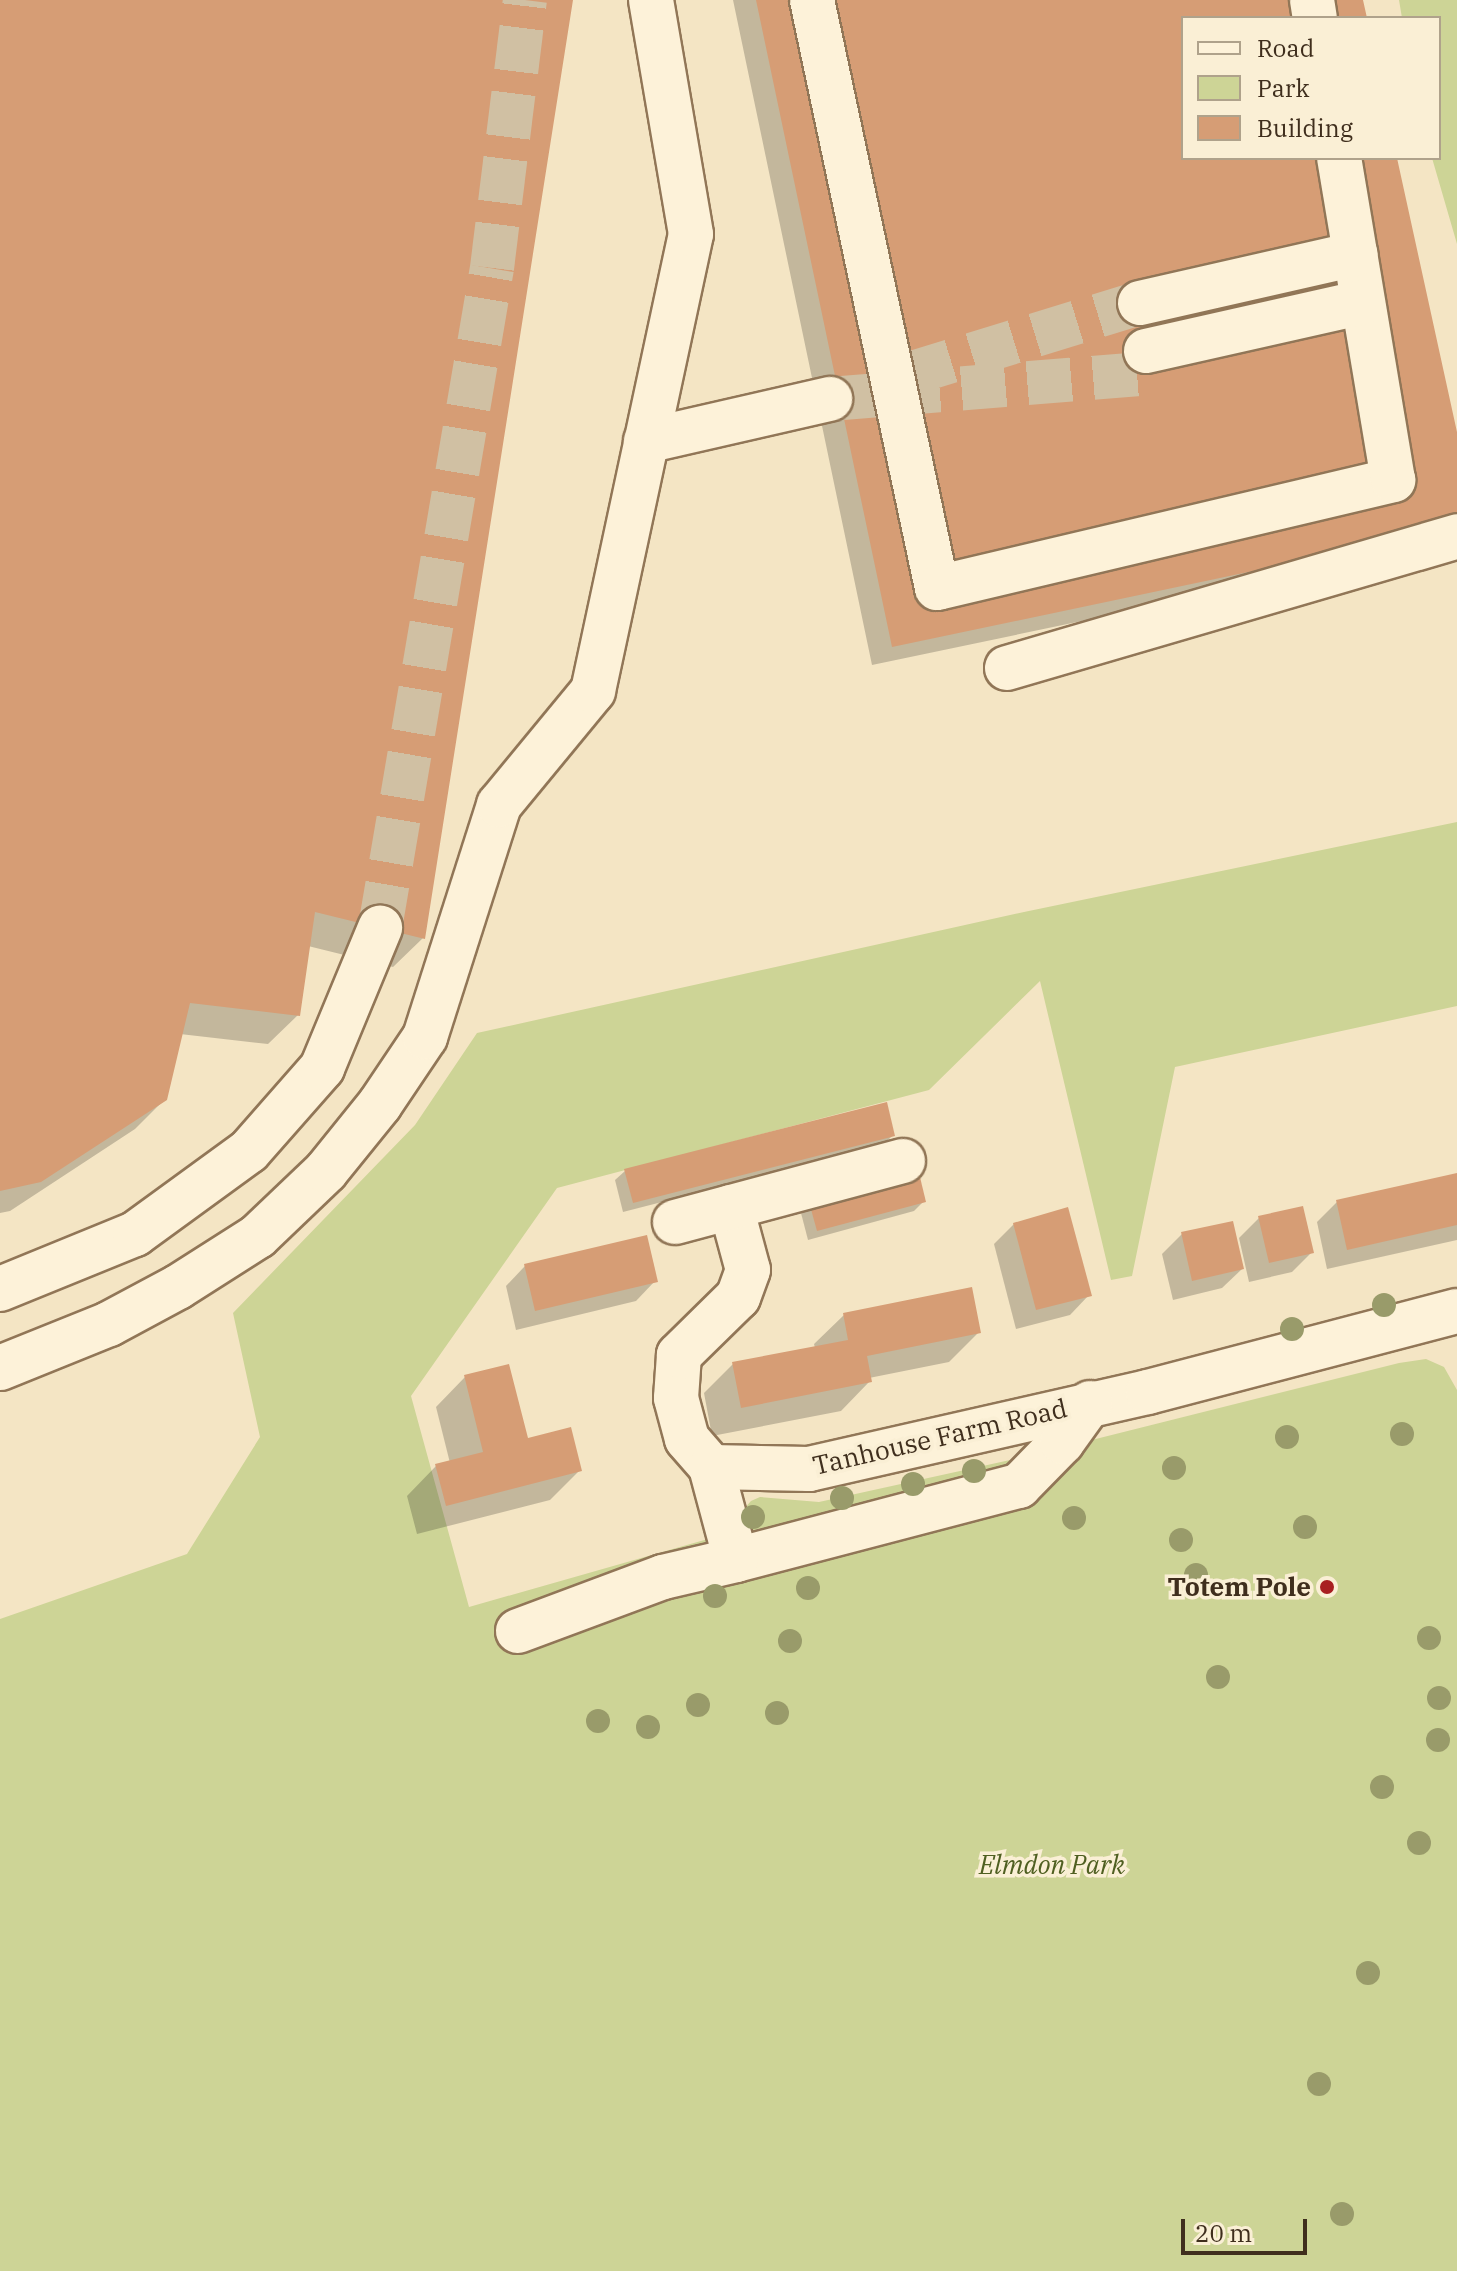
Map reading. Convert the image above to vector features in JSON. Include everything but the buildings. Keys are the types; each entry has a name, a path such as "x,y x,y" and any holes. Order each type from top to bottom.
{"street":[{"path":"0,1368 109,1324 178,1287 258,1236 326,1171 380,1104 425,1037 499,805 593,691 691,234 651,0"},
{"path":"812,0 937,588 1393,480 1339,160"},
{"path":"1361,291 1146,338 1361,291"},
{"path":"646,441 830,399"},
{"path":"1007,668 1457,536"},
{"path":"0,1289 135,1234 249,1151 322,1068 380,928"},
{"path":"675,1222 903,1161"},
{"path":"731,1207 748,1270 738,1297 679,1355 676,1398 687,1439 711,1467 736,1560"},
{"name":"Tanhouse Farm Road","path":"711,1467 809,1469 1148,1392 1457,1311"},
{"path":"518,1631 663,1577 1019,1486 1062,1442 1090,1403"}],"green space":[{"path":"1399,0 1457,0 1457,244 1433,160 1441,160 1441,16 1402,16"},
{"name":"Elmdon Park","path":"1457,822 1457,1006 1175,1067 1132,1276 1111,1280 1040,981 929,1090 557,1188 411,1396 469,1607 743,1529 741,1512 751,1501 760,1497 819,1502 1024,1457 1399,1363 1426,1359 1444,1367 1457,1390 1457,2271 0,2271 0,1619 187,1554 260,1437 233,1313 415,1125 477,1033 1024,912"}],"tunnel":[{"path":"380,928 492,268 525,0"},
{"path":"909,374 1140,303"},
{"path":"830,399 1155,373"}],"place":[{"name":"Totem Pole","path":"1327,1587"}]}
